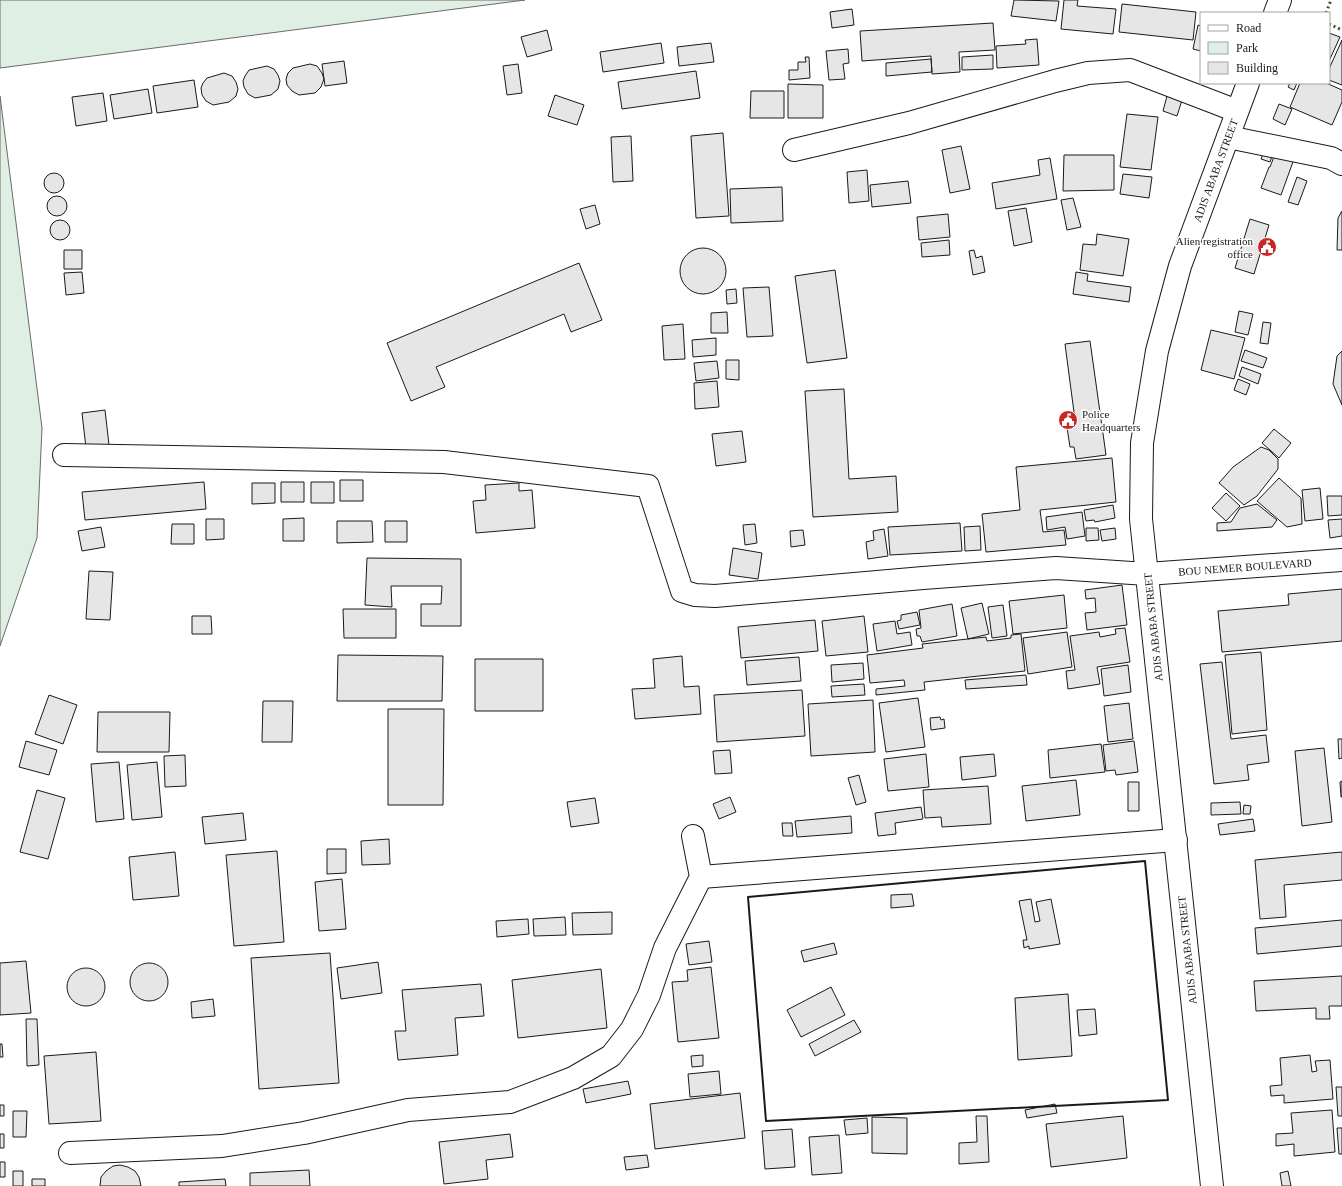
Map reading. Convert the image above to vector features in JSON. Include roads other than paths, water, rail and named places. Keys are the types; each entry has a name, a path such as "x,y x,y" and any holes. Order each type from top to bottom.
{"street":[{"path":"1275,12 1280,0"},
{"path":"794,150 909,123 1088,73 1130,70 1237,111"},
{"name":"ADIS ABABA STREET","path":"1212,1186 1141,519 1142,443 1157,351 1180,266 1248,84"},
{"path":"1228,137 1331,158 1342,164"},
{"name":"BOU NEMER BOULEVARD","path":"64,455 444,462 648,486 682,591 695,595 715,596 915,578 1056,568 1147,574 1342,560"},
{"path":"70,1153 229,1144 304,1133 408,1110 510,1102 573,1078 611,1056 632,1029 649,995 665,948 701,877 692,836"},
{"path":"701,877 1176,840"}],"place":[{"name":"Alien registration office","path":"1267,247"},
{"name":"Police Headquarters","path":"1068,420"}]}
